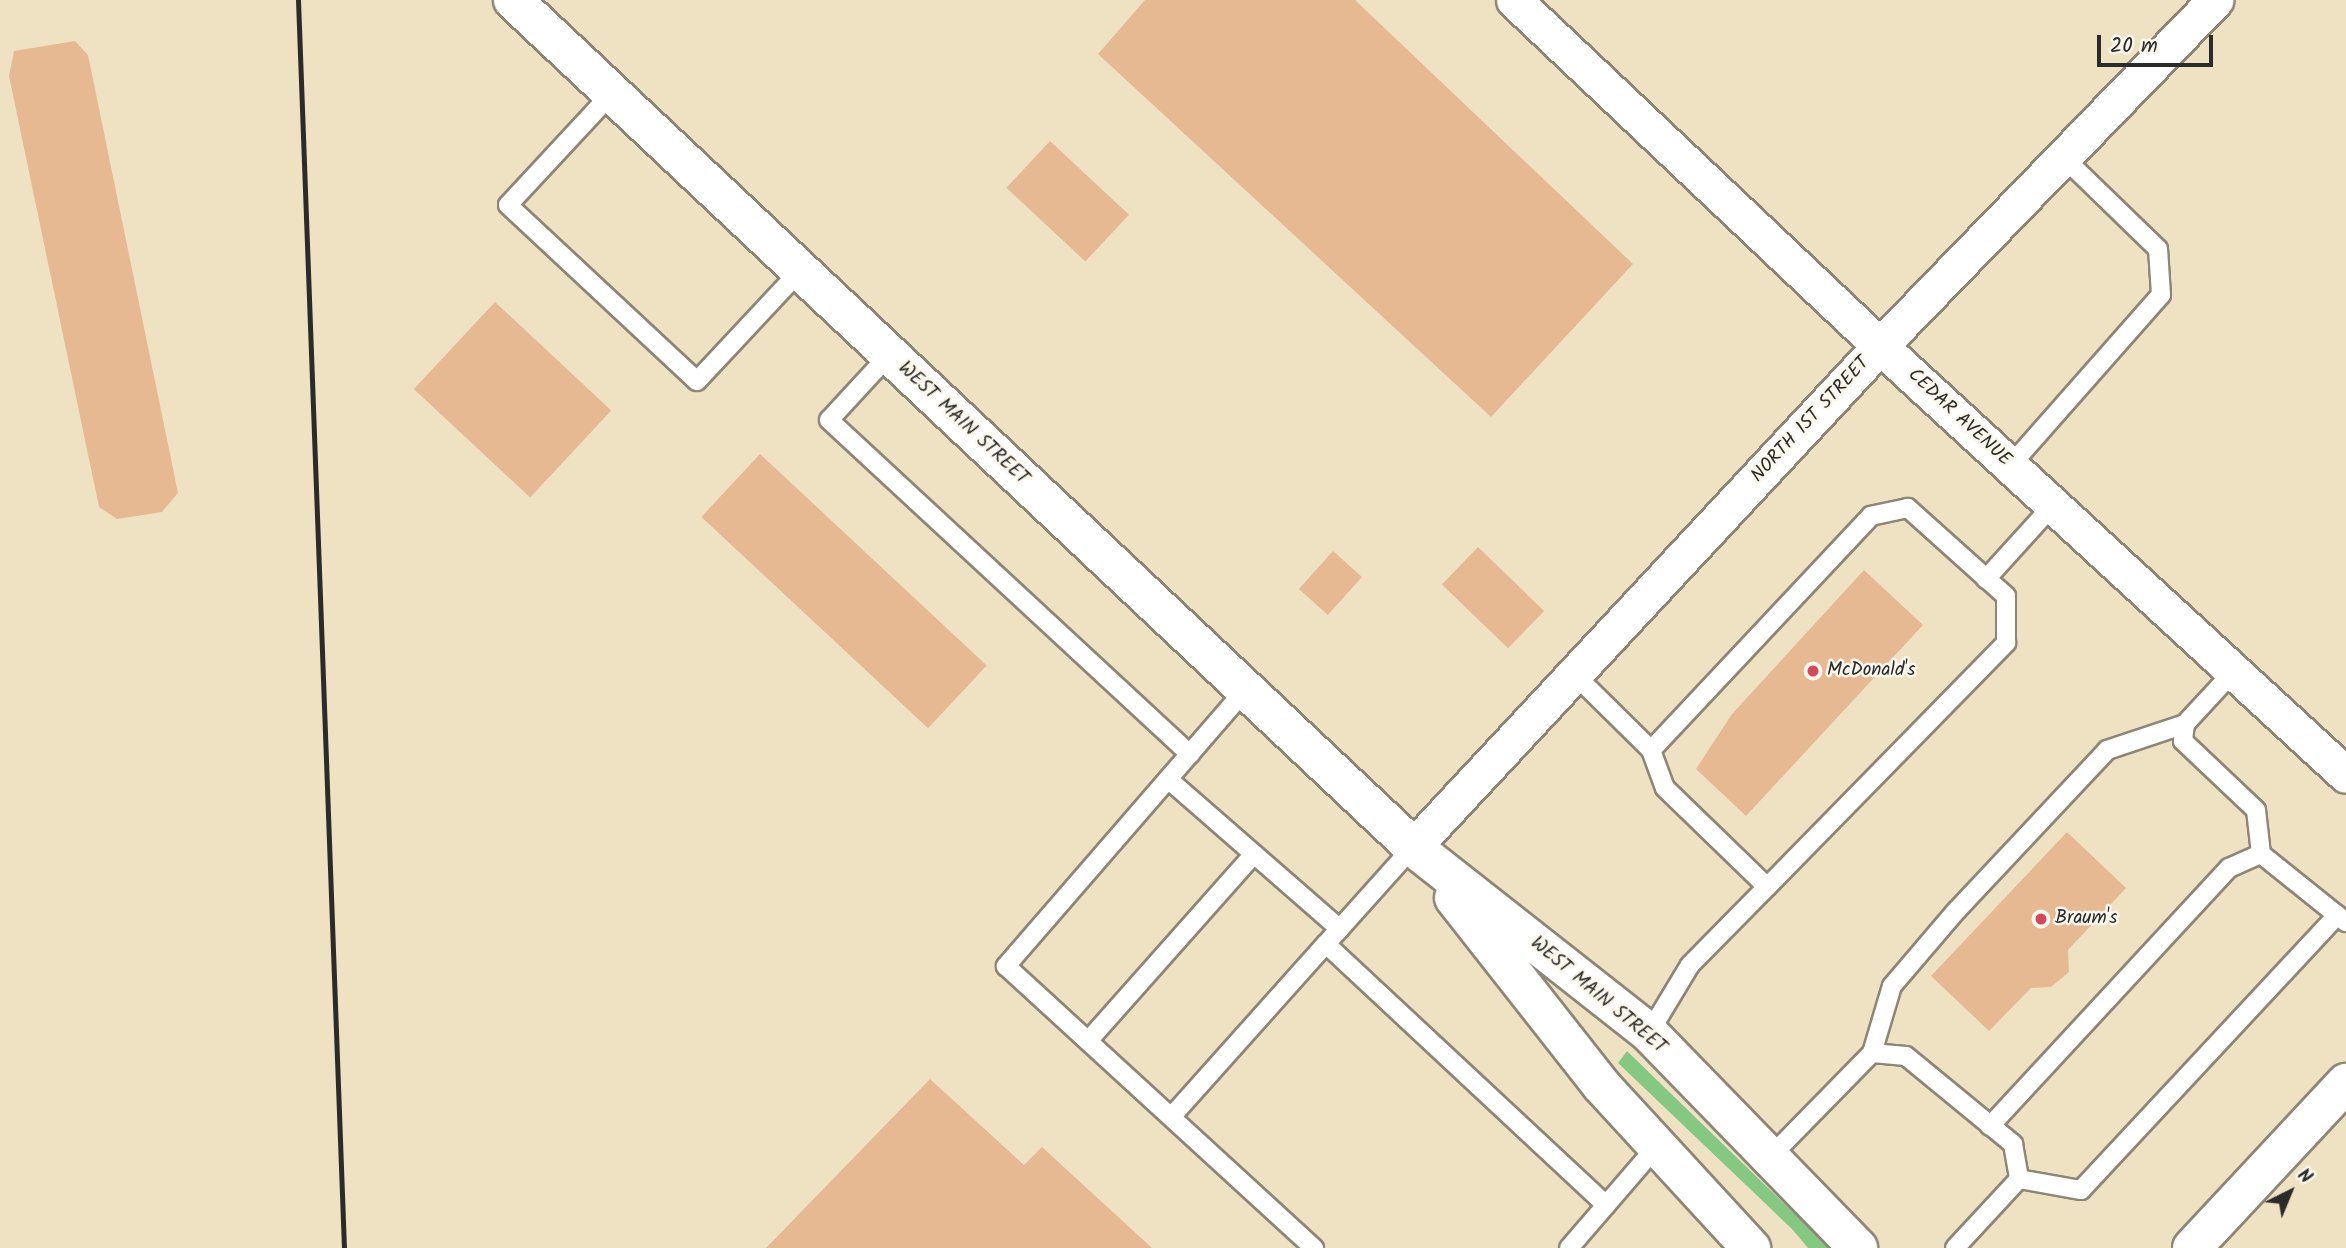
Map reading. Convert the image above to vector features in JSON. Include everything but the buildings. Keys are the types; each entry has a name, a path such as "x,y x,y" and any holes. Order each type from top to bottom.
{"main road":[{"name":"WEST MAIN STREET","path":"513,0 1413,847 1649,1034 1858,1248"},
{"name":"WEST MAIN STREET","path":"1413,847 1601,1085 1751,1248"},
{"path":"2192,1248 2346,1083"}],"street":[{"name":"CEDAR AVENUE","path":"1514,0 1880,346 2346,775"},
{"name":"NORTH 1ST STREET","path":"1413,847 1880,346 2216,0"}],"lane":[{"path":"613,92 508,205 697,381 800,271"},
{"path":"2010,466 2161,295 2158,248 2063,157"},
{"path":"889,355 829,420 1190,754"},
{"path":"1986,579 2053,505"},
{"path":"1649,1034 1690,965 2006,643 2006,596 1908,508 1871,516 1651,750"},
{"path":"1770,1157 1872,1054 1892,986 1957,910 2108,750 2185,724 2234,671"},
{"path":"1574,674 1651,750 1665,788 1767,887"},
{"path":"1246,689 1006,966 1314,1248"},
{"path":"2020,1179 2081,1189 2341,919 2261,854 2256,810 2183,741 2185,724"},
{"path":"1168,779 1340,929"},
{"path":"1172,1116 1413,847"},
{"path":"1088,1041 1254,854"},
{"path":"1990,1126 2228,868 2261,854"},
{"path":"1326,944 1606,1205"},
{"path":"1872,1054 1906,1056 2013,1144 2020,1179"},
{"path":"1569,1248 1658,1145"},
{"path":"1955,1248 2020,1179"}],"green space":[{"path":"1627,1051 1828,1248 1808,1248 1792,1229 1618,1063"}],"railway":[{"path":"298,0 344,1248"}],"place":[{"name":"McDonald's","path":"1813,671"},
{"name":"Braum's","path":"2041,919"}]}
